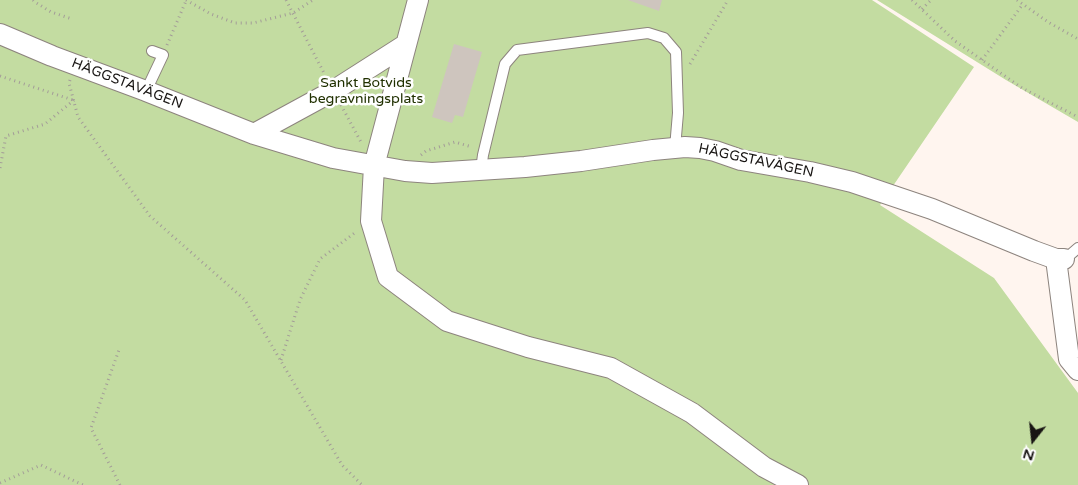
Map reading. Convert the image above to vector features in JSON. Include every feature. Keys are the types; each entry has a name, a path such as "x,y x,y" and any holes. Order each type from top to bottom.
{"street":[{"path":"418,0 374,166 371,221 388,277 447,320 528,347 611,368 692,413 764,467 798,485"},
{"name":"HÄGGSTAVÄGEN","path":"0,34 254,134 332,158 405,171 432,173 483,160 525,167 685,147 708,150 741,160 810,172 852,182 932,209 1034,251 1066,255"},
{"path":"254,134 333,91 406,45"},
{"path":"1066,255 1069,359 1078,370"}],"lane":[{"path":"483,160 505,64 517,50 648,33 664,38 676,52 678,113 676,148"},
{"path":"146,91 163,55 152,51"}],"path":[{"path":"34,0 52,12 72,19"},
{"path":"163,55 186,0 211,14 235,23 253,23 293,13 313,0"},
{"path":"677,83 696,55 728,0"},
{"path":"912,0 956,41 982,60 1022,88 1078,117"},
{"path":"922,9 931,0"},
{"path":"1017,0 1048,22 1078,39"},
{"path":"982,60 1023,4"},
{"path":"0,76 74,100"},
{"path":"69,83 78,117 150,216 245,300 342,465 362,485"},
{"path":"0,140 6,136 45,124 74,100"},
{"path":"0,168 6,136"},
{"path":"405,171 426,151 455,142 483,160"},
{"path":"281,360 300,300 320,259 371,221"},
{"path":"120,347 91,428 120,485"},
{"path":"0,483 41,465 84,485"}],"green space":[{"name":"Sankt Botvids begravningsplats","path":"0,0 872,0 974,67 880,205 994,278 1078,393 1078,485 0,485"},
{"path":"877,0 1078,0 1078,122 1006,80"}],"building":[{"path":"628,0 662,0 659,11"},
{"path":"454,44 482,52 463,117 455,115 452,123 432,117"}]}
